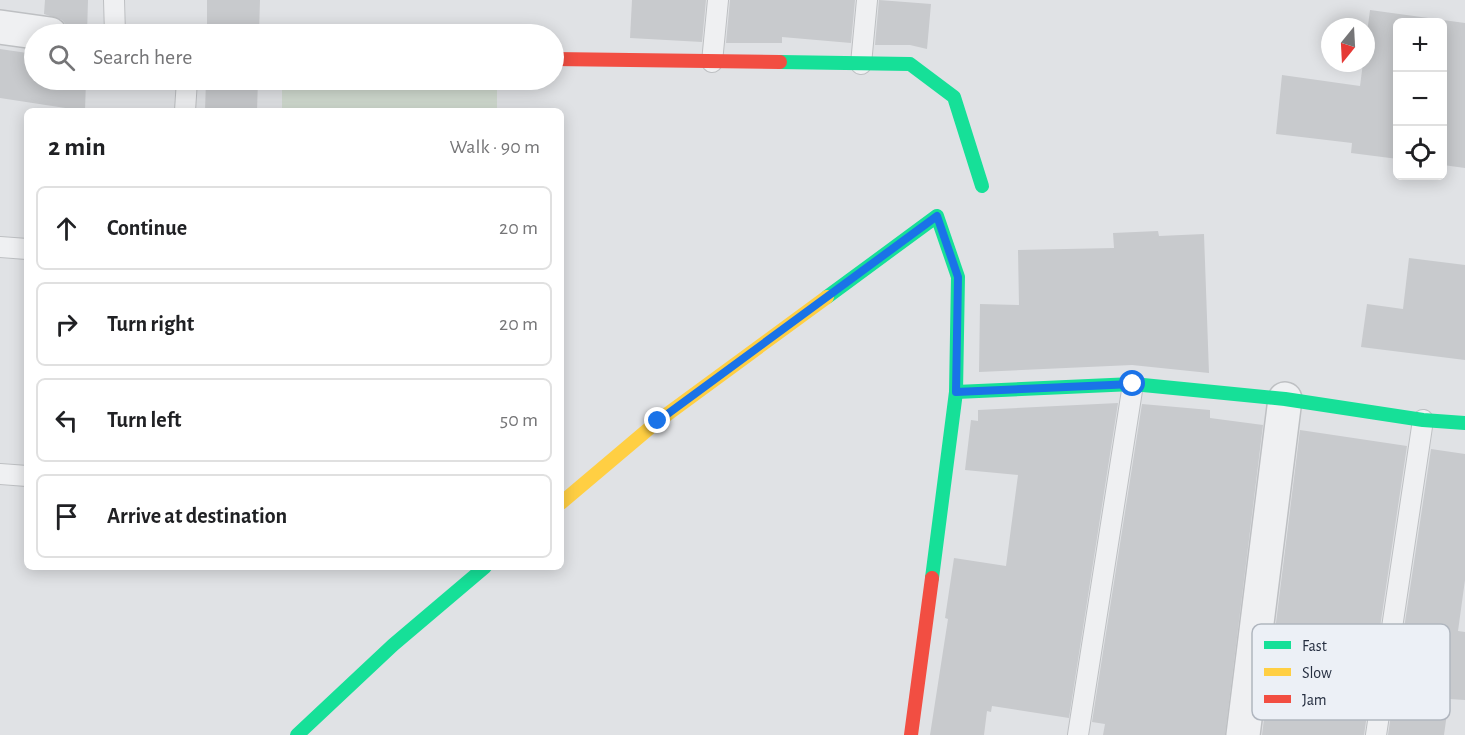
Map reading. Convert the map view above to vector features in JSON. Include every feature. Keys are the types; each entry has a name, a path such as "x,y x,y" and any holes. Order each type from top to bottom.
{"street":[{"path":"0,27 24,30"},
{"path":"564,59 910,64 954,97 982,186"},
{"path":"564,500 658,421 937,216 958,277 956,392 911,735"},
{"path":"956,392 1133,384 1285,399 1423,420 1465,423"},
{"path":"1257,624 1285,399"},
{"path":"297,735 393,645 481,570"},
{"path":"1243,735 1252,663"}],"lane":[{"path":"114,0 115,24"},
{"path":"712,62 718,0"},
{"path":"861,64 867,0"},
{"path":"185,108 187,90"},
{"path":"0,247 24,249"},
{"path":"1078,735 1133,384"},
{"path":"1393,624 1423,420"},
{"path":"0,474 24,476"},
{"path":"1376,735 1378,720"}],"shaded area":[{"path":"282,90 497,90 497,108 282,108"}],"building":[{"path":"45,0 88,0 87,24 65,24 62,20 44,14"},
{"path":"207,0 260,0 259,24 207,24"},
{"path":"632,0 706,0 702,42 630,38"},
{"path":"730,0 855,0 851,43 782,37 782,43 726,43"},
{"path":"879,0 931,4 927,49 910,45 875,45"},
{"path":"1370,10 1428,18 1393,18 1393,158 1351,153 1352,143 1276,134 1282,75 1360,86 1362,72 1375,72 1375,18 1369,18"},
{"path":"1447,21 1465,23 1465,168 1447,166"},
{"path":"0,49 24,53 24,90 86,90 85,108 65,108 0,98"},
{"path":"206,90 258,90 257,108 205,108"},
{"path":"1158,231 1159,236 1204,234 1209,373 1132,365 979,372 980,304 1019,305 1018,250 1114,248 1113,233"},
{"path":"1409,258 1465,265 1465,360 1361,347 1367,304 1403,309"},
{"path":"1118,403 1069,718 992,706 991,712 987,711 984,735 930,735 948,619 945,618 954,558 1006,566 1018,475 965,470 971,420 978,421 978,410"},
{"path":"1142,404 1210,410 1210,418 1263,425 1225,735 1103,735 1105,724 1092,722"},
{"path":"1300,430 1407,446 1381,624 1276,624"},
{"path":"1431,449 1465,454 1465,580 1458,631 1465,632 1465,700 1450,699 1450,624 1405,624"},
{"path":"1264,720 1366,720 1364,735 1262,735"},
{"path":"1390,720 1446,720 1444,735 1388,735"}],"traffic: fast":[{"path":"780,62 910,64 954,97 982,186"},
{"path":"827,297 937,216 958,277 956,392 932,578"},
{"path":"956,392 1133,384 1285,399 1423,420 1465,423"},
{"path":"297,735 393,645 481,570"}],"traffic: slow":[{"path":"564,500 658,421 827,297"}],"traffic: jam":[{"path":"564,59 780,62"},
{"path":"911,735 932,578"}],"route":[{"path":"658,421 937,216 958,277 956,392 1133,384"}]}
